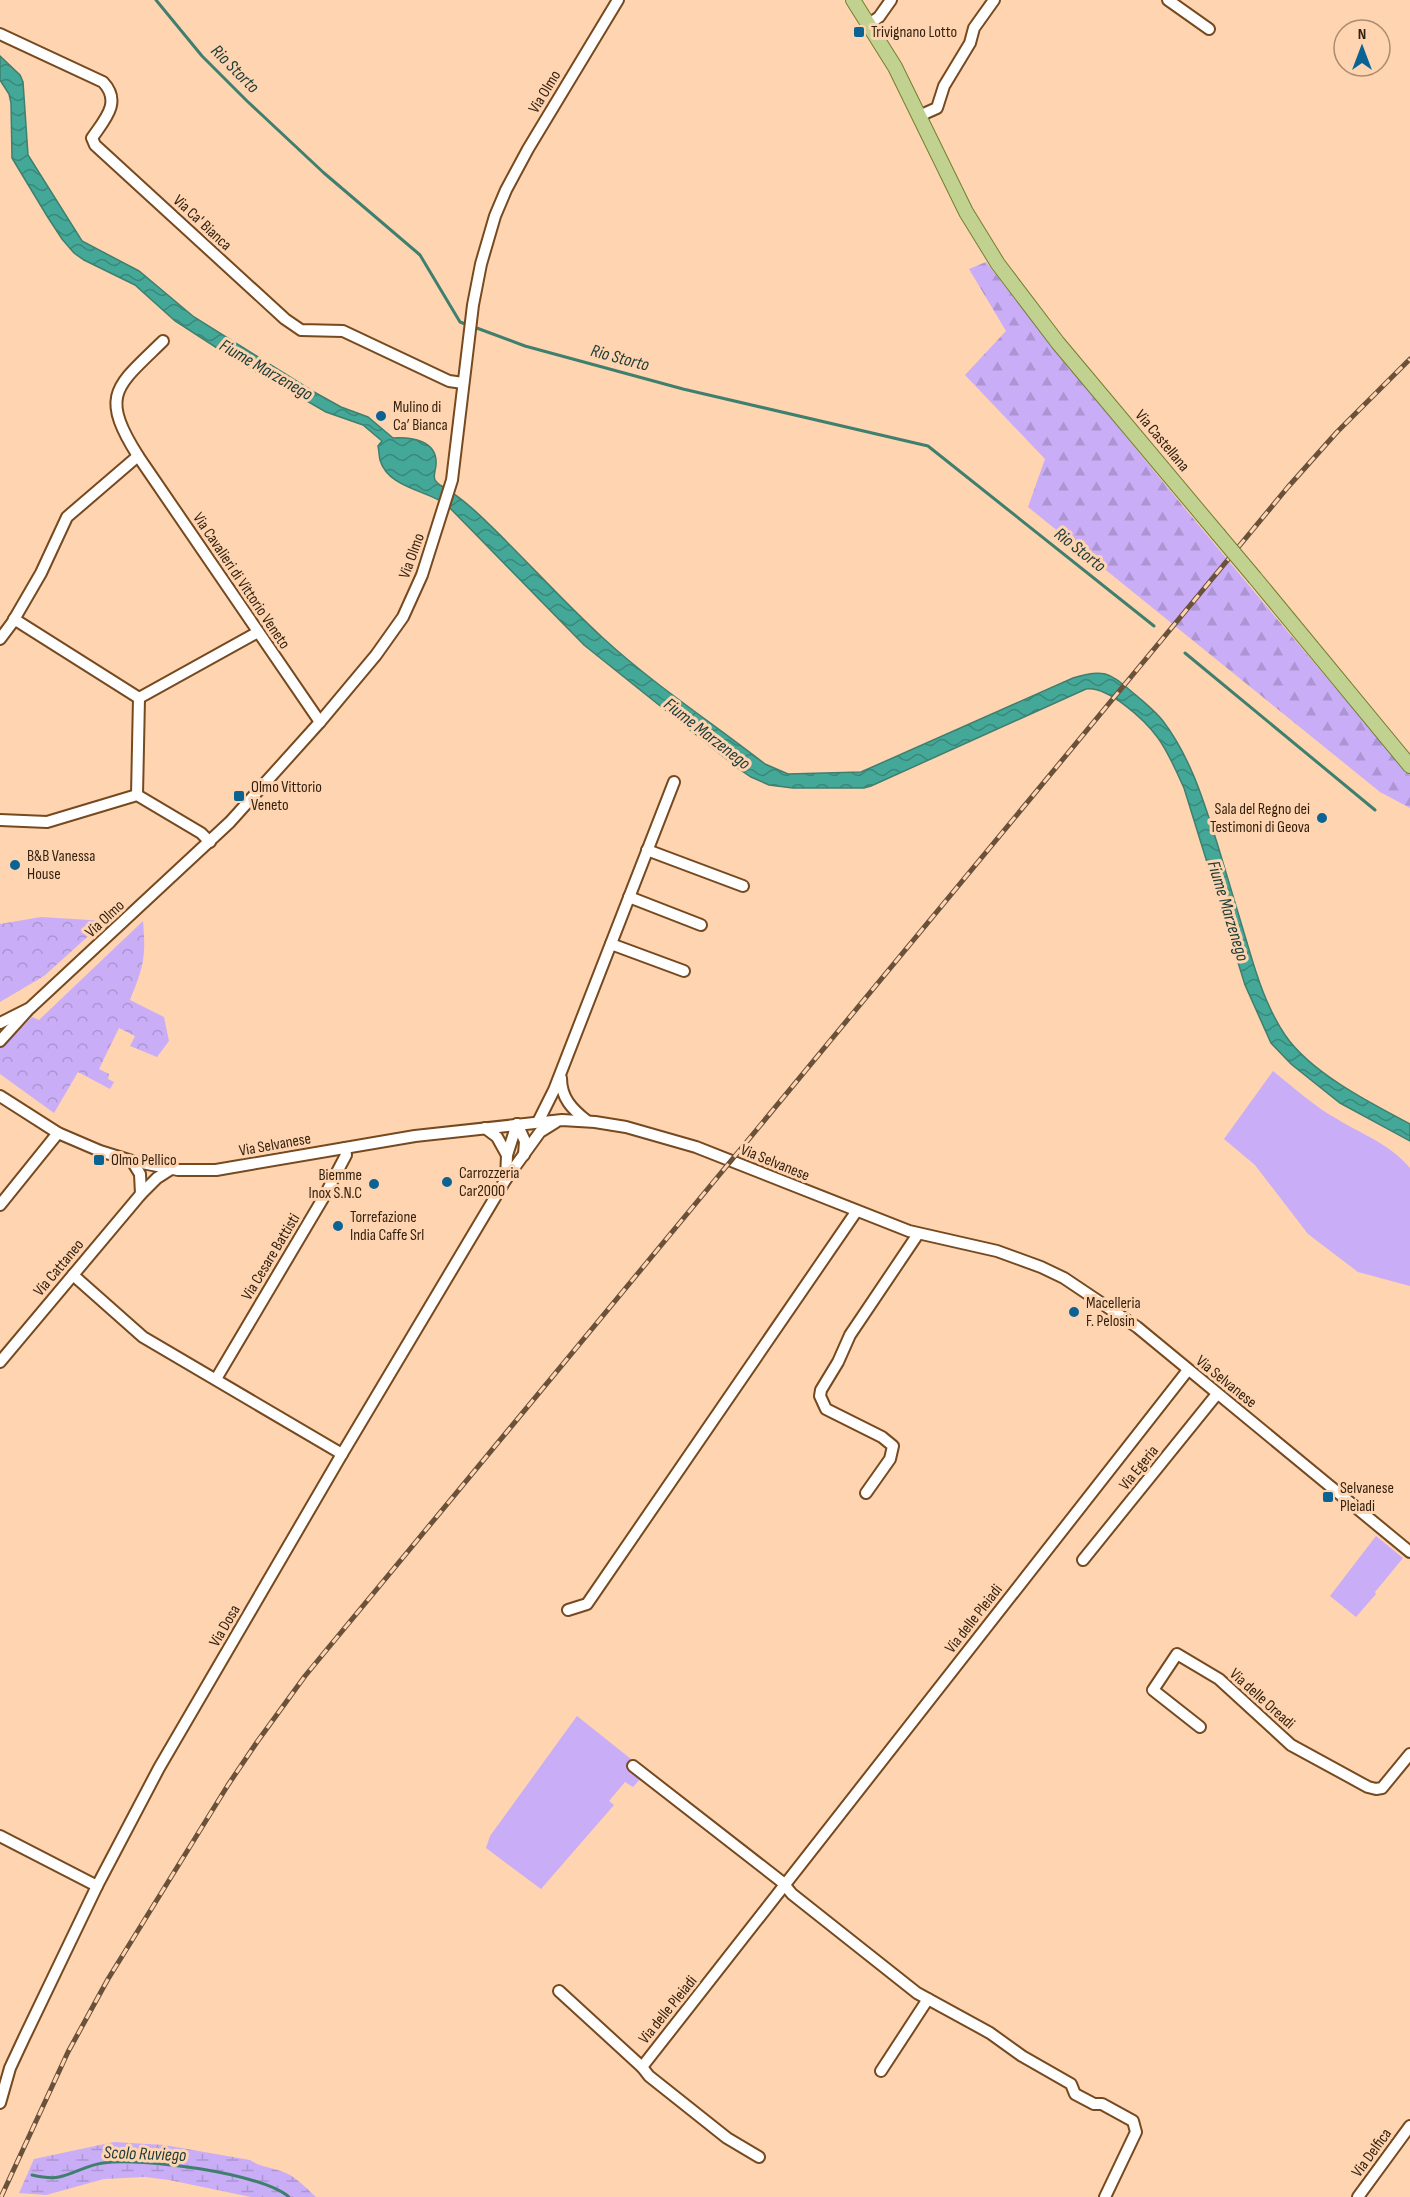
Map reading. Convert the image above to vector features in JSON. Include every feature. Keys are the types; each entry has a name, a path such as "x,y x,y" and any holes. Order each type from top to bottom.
{"main road":[{"name":"Via Castellana","path":"853,0 895,67 966,212 1011,282 1058,343 1410,766"}],"street":[{"name":"Via Olmo","path":"0,1041 18,1024 30,1008 210,842 320,722 376,656 403,617 422,575 452,480 473,305 495,216 528,149 618,0"},
{"path":"869,24 879,17 891,0"},
{"path":"920,116 937,108 949,78 968,48 974,28 994,0"},
{"path":"1168,0 1209,29"},
{"name":"Via Ca' Bianca","path":"0,34 103,82 111,91 113,102 92,138 95,145 285,319 302,330 343,331 462,388"},
{"name":"Via Cavalieri di Vittorio Veneto","path":"164,340 136,367 119,388 115,401 122,431 320,722"},
{"path":"0,639 8,622 41,573 67,517 138,456"},
{"path":"8,622 139,698"},
{"path":"139,698 258,632"},
{"path":"137,795 139,698"},
{"path":"538,1122 560,1074 674,782"},
{"path":"0,820 46,822 137,795 201,834 210,842"},
{"path":"647,850 743,886"},
{"path":"629,897 701,925"},
{"path":"611,944 684,970"},
{"name":"Via Olmo","path":"0,1023 30,1008"},
{"path":"560,1074 563,1095 568,1104 588,1121"},
{"name":"Via Selvanese","path":"0,1087 39,1120"},
{"name":"Via Selvanese","path":"0,1096 58,1133 100,1151 132,1161 171,1169 216,1170 345,1148 485,1128 562,1120 588,1121 635,1129 696,1147 856,1212 918,1234 997,1251 1064,1278 1137,1327 1410,1552"},
{"name":"Via Dosa","path":"0,2103 1,2090 24,2038 97,1886 159,1768 506,1179 544,1129 562,1120"},
{"path":"517,1124 525,1141 524,1157"},
{"path":"506,1179 507,1155 517,1124"},
{"path":"485,1128 497,1137 507,1155"},
{"path":"0,1205 58,1133"},
{"name":"Via Cesare Battisti","path":"216,1379 325,1195 346,1155 345,1148"},
{"path":"132,1161 140,1174 141,1194"},
{"name":"Via Cattaneo","path":"141,1194 156,1167"},
{"name":"Via Cattaneo","path":"0,1362 141,1194 157,1178 171,1169"},
{"path":"568,1610 587,1604 856,1212"},
{"path":"867,1493 890,1459 892,1446 882,1437 826,1408 820,1396 821,1390 838,1362 850,1335 918,1234"},
{"path":"73,1275 143,1337 342,1454"},
{"name":"Via delle Pleiadi","path":"642,2067 1188,1370"},
{"name":"Via Egeria","path":"1083,1560 1217,1394"},
{"name":"Via delle Oreadi","path":"1200,1727 1152,1690 1178,1654 1219,1679 1291,1745 1368,1787 1382,1788 1410,1754"},
{"path":"633,1766 782,1882 785,1887 917,1993 990,2033 1022,2056 1071,2084 1075,2094 1094,2104 1102,2104 1133,2121 1136,2132 1105,2197"},
{"path":"0,1836 97,1886"},
{"name":"Via delle Pleiadi","path":"559,1991 649,2076 727,2138 759,2157"},
{"path":"881,2071 928,1999"},
{"name":"Via Delfica","path":"1358,2197 1410,2126"}],"green space":[{"path":"986,262 1195,521 1410,775 1410,808 1380,792 1028,507 1045,459 965,375 1006,331 969,269"},
{"path":"41,917 105,921 44,976 0,1002 0,924"},
{"path":"143,921 143,961 130,1000 164,1017 169,1041 157,1057 130,1046 135,1036 119,1028 99,1069 109,1074 108,1079 114,1082 110,1089 78,1072 54,1113 0,1074 0,1048 32,1017 39,1020"},
{"path":"1273,1071 1320,1108 1394,1152 1410,1168 1410,1286 1358,1272 1308,1234 1255,1165 1224,1139"},
{"path":"1376,1536 1403,1558 1356,1617 1330,1596"},
{"path":"577,1716 636,1763 641,1778 633,1787 625,1782 609,1801 614,1805 541,1889 486,1848 490,1836"},
{"path":"114,2142 164,2145 250,2160 290,2175 316,2197 251,2197 145,2177 104,2179 46,2195 19,2193 34,2159"}],"water":[{"name":"Fiume Marzenego","path":"0,56 20,75 23,82 28,155 82,241 139,271 194,317 314,392 341,407 368,417 393,438 408,438 428,445 435,457 434,476 437,483 483,518 622,655 765,764 788,774 861,772 1073,678 1101,673 1121,683 1163,721 1189,765 1213,830 1259,981 1285,1035 1296,1049 1325,1074 1360,1097 1410,1124 1410,1141 1340,1103 1291,1064 1271,1043 1245,985 1184,788 1158,738 1144,722 1115,698 1105,693 1086,689 864,788 793,788 769,785 751,777 584,645 447,505 391,477 380,460 378,446 382,441 363,425 326,412 234,359 175,321 135,285 74,253 62,239 12,158 11,103 9,94 0,80"}],"waterway":[{"name":"Rio Storto","path":"156,0 202,56 247,101 324,173 420,255 460,322 468,325"},
{"name":"Rio Storto","path":"474,327 525,346 683,389 928,446 1154,626"},
{"name":"Rio Storto","path":"1185,653 1375,810"},
{"name":"Scolo Ruviego","path":"32,2175 56,2178 103,2163 144,2162 228,2174 275,2188 289,2197"}],"railway":[{"path":"1,2197 68,2052 108,1979 228,1785 305,1676 1288,487 1337,432 1410,359"}],"place":[{"name":"Trivignano Lotto","path":"859,32"},
{"name":"Mulino di Ca’ Bianca","path":"381,416"},
{"name":"Olmo Vittorio Veneto","path":"239,796"},
{"name":"Sala del Regno dei Testimoni di Geova","path":"1322,818"},
{"name":"B&B Vanessa House","path":"15,865"},
{"name":"Olmo Pellico","path":"99,1160"},
{"name":"Carrozzeria Car2000","path":"447,1182"},
{"name":"Biemme Inox S.N.C","path":"374,1184"},
{"name":"Torrefazione India Caffe Srl","path":"338,1226"},
{"name":"Macelleria F. Pelosin","path":"1074,1312"},
{"name":"Selvanese Pleiadi","path":"1328,1497"}]}
